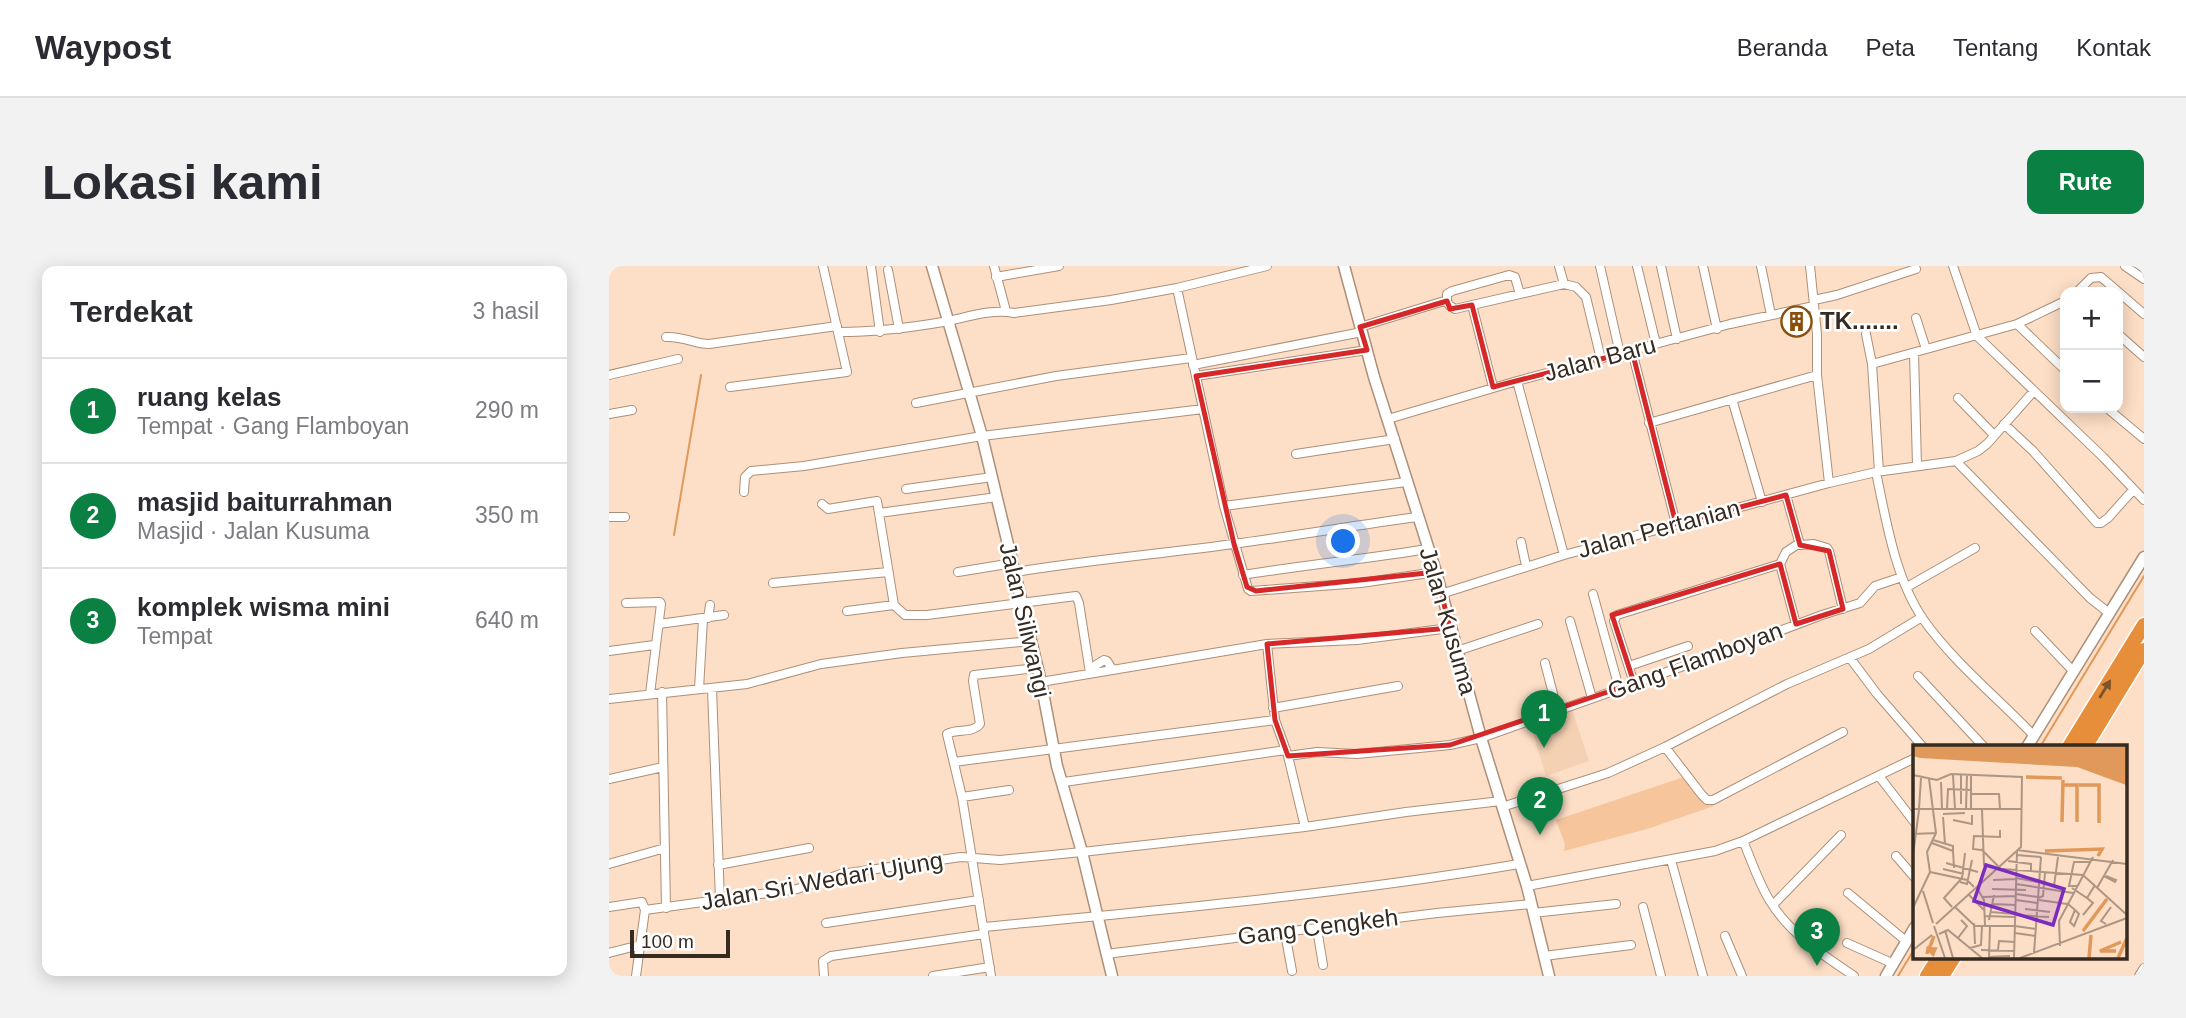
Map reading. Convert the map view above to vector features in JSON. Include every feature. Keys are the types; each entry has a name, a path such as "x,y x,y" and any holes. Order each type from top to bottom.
{"highway":[{"path":"2070,745 2144,625"},
{"path":"2086,745 2144,650"},
{"path":"1927,976 1938,958"},
{"path":"1942,976 1953,958"}],"street":[{"path":"730,387 846,372 823,266"},
{"path":"871,266 880,332"},
{"name":"Jalan Siliwangi","path":"932,266 982,436 1041,682 1053,748 1064,782 1112,976"},
{"path":"994,266 1006,312"},
{"path":"996,277 1059,266"},
{"path":"666,337 682,337 709,344 838,329 880,332 1006,312 1111,300 1177,288 1267,266"},
{"path":"1559,266 1564,284"},
{"path":"1600,266 1620,354"},
{"path":"1637,266 1656,344"},
{"path":"1661,266 1677,338"},
{"path":"1703,266 1717,329"},
{"path":"1761,266 1771,315"},
{"path":"1810,266 1817,375 1829,483"},
{"path":"1953,266 1977,336 2144,499"},
{"path":"2125,266 2144,279"},
{"name":"Jalan Kusuma","path":"1348,267 1361,330 1436,572 1481,738 1527,886 1549,976"},
{"name":"Jalan Baru","path":"1388,419 1493,387 1814,303 1916,269"},
{"path":"888,270 899,329"},
{"path":"1520,294 1515,277 1509,275 1452,291 1447,294 1447,301 1455,309 1564,284 1576,286 1586,297 1601,359"},
{"path":"2082,287 2091,278 2101,277 2113,287"},
{"path":"1177,288 1224,506 1248,589 1256,591 1361,583 1436,572"},
{"path":"2123,296 2144,314"},
{"path":"916,403 1056,376 1192,362 1361,330 1447,301"},
{"path":"1873,364 2017,324 2060,303"},
{"path":"1472,305 1493,387"},
{"path":"1916,318 1926,349"},
{"path":"2017,324 2060,365"},
{"path":"1866,334 1873,364 1878,472 1902,577 1921,617 1956,657 2035,736"},
{"path":"2123,338 2144,357"},
{"path":"1196,376 1367,350"},
{"path":"1632,351 1677,524"},
{"path":"1914,353 1917,465"},
{"path":"609,374 678,359"},
{"path":"1649,423 1817,375"},
{"path":"1517,381 1564,555"},
{"path":"2034,391 2002,429 1977,452 1956,461 2090,598 2109,613"},
{"path":"1732,398 1762,502"},
{"path":"1958,398 1994,435"},
{"path":"744,492 745,477 751,471 804,466 982,436 1203,409"},
{"path":"609,414 632,410"},
{"path":"2113,413 2144,439"},
{"path":"2004,424 2033,451 2097,523 2108,518 2133,490"},
{"path":"1296,454 1395,439"},
{"name":"Jalan Pertanian","path":"1441,594 1564,555 1829,483 1917,465 1956,461"},
{"path":"906,489 992,477"},
{"path":"1224,506 1406,482"},
{"path":"1786,495 1797,546"},
{"path":"879,513 997,497"},
{"path":"822,505 828,509 876,500 894,605 905,615 915,617 1076,596 1092,672"},
{"path":"609,517 625,517"},
{"path":"958,572 1234,544 1418,517"},
{"path":"1521,542 1526,566"},
{"path":"1797,624 1780,564 1786,552 1797,546 1814,544 1827,548 1843,609"},
{"path":"1907,587 1975,548"},
{"path":"1243,575 1427,549"},
{"path":"2028,745 2144,557"},
{"path":"1633,684 1614,621 1617,615 1780,564"},
{"path":"773,583 888,572"},
{"name":"Gang Flamboyan","path":"1064,782 1287,753 1357,754 1450,745 1481,738 1860,603 1875,586 1902,577"},
{"path":"1593,594 1619,688"},
{"path":"626,603 660,602 650,694"},
{"path":"699,689 706,618 711,605"},
{"path":"847,611 894,605"},
{"path":"659,624 724,615"},
{"name":"Jalan Sri Wedari Ujung","path":"609,907 642,902 645,910 666,908 797,889 841,874 961,857 1000,860 1082,852 1305,827 1406,812 1501,804 1608,774 1776,689 1850,658 1889,638 1921,617"},
{"path":"1570,621 1592,698"},
{"path":"1457,651 1538,624"},
{"path":"1041,682 1267,644 1357,640 1450,628"},
{"path":"2035,631 2073,671"},
{"path":"609,699 747,684 821,664 902,653 1031,641"},
{"path":"1267,644 1275,720 1287,753 1305,827"},
{"path":"609,651 654,645"},
{"path":"1629,666 1688,646"},
{"path":"1850,658 1877,695 1921,745"},
{"path":"1545,663 1557,709"},
{"path":"933,976 991,971 962,797 947,734 976,729 980,724 974,676 1037,668"},
{"path":"1918,676 1983,745"},
{"path":"1273,708 1398,686"},
{"path":"712,689 720,900"},
{"path":"662,692 666,908"},
{"path":"954,762 1275,720"},
{"path":"1665,747 1702,795 1707,800 1713,800 1843,732"},
{"path":"1527,886 1715,851 1743,841 1913,759"},
{"path":"609,779 663,767"},
{"path":"1879,776 1913,820"},
{"path":"962,797 1009,790"},
{"path":"1773,905 1841,835"},
{"path":"1743,841 1773,905 1797,935 1854,976"},
{"path":"609,864 665,848"},
{"path":"718,865 809,848"},
{"path":"1896,856 1913,876"},
{"path":"1671,860 1703,976"},
{"path":"824,976 823,961 831,956 984,930 1347,889 1519,864"},
{"path":"1849,893 1906,941"},
{"path":"826,923 979,900"},
{"name":"Gang Cengkeh","path":"1106,954 1437,913 1616,904"},
{"path":"1643,907 1661,976"},
{"path":"636,976 645,910"},
{"path":"1317,929 1324,965"},
{"path":"1886,976 1913,930"},
{"path":"1285,933 1292,971"},
{"path":"1725,936 1742,976"},
{"path":"1847,943 1894,964"},
{"path":"609,953 640,945"},
{"path":"1543,956 1630,945"},
{"path":"2139,976 2144,968"}],"highlighted area":[{"path":"1447,301 1450,309 1472,305 1493,387 1632,351 1676,524 1786,495 1800,545 1829,551 1843,609 1796,624 1780,564 1612,615 1634,683 1450,745 1288,756 1275,720 1267,644 1450,628 1436,572 1256,591 1247,587 1234,544 1196,376 1367,350 1360,327"}],"shaded area":[{"path":"1572,709 1589,761 1546,776 1530,723"},
{"path":"1687,776 1714,806 1647,829 1564,851 1565,844 1556,820"}],"waterway":[{"path":"674,535 701,375"},
{"path":"2041,745 2144,576"},
{"path":"1898,976 1913,951"}],"place":[{"name":"TK.......","path":"1797,321"},
{"name":"ruang kelas","path":"1544,748"},
{"name":"masjid baiturrahman","path":"1540,835"},
{"name":"komplek wisma mini","path":"1817,966"}]}
